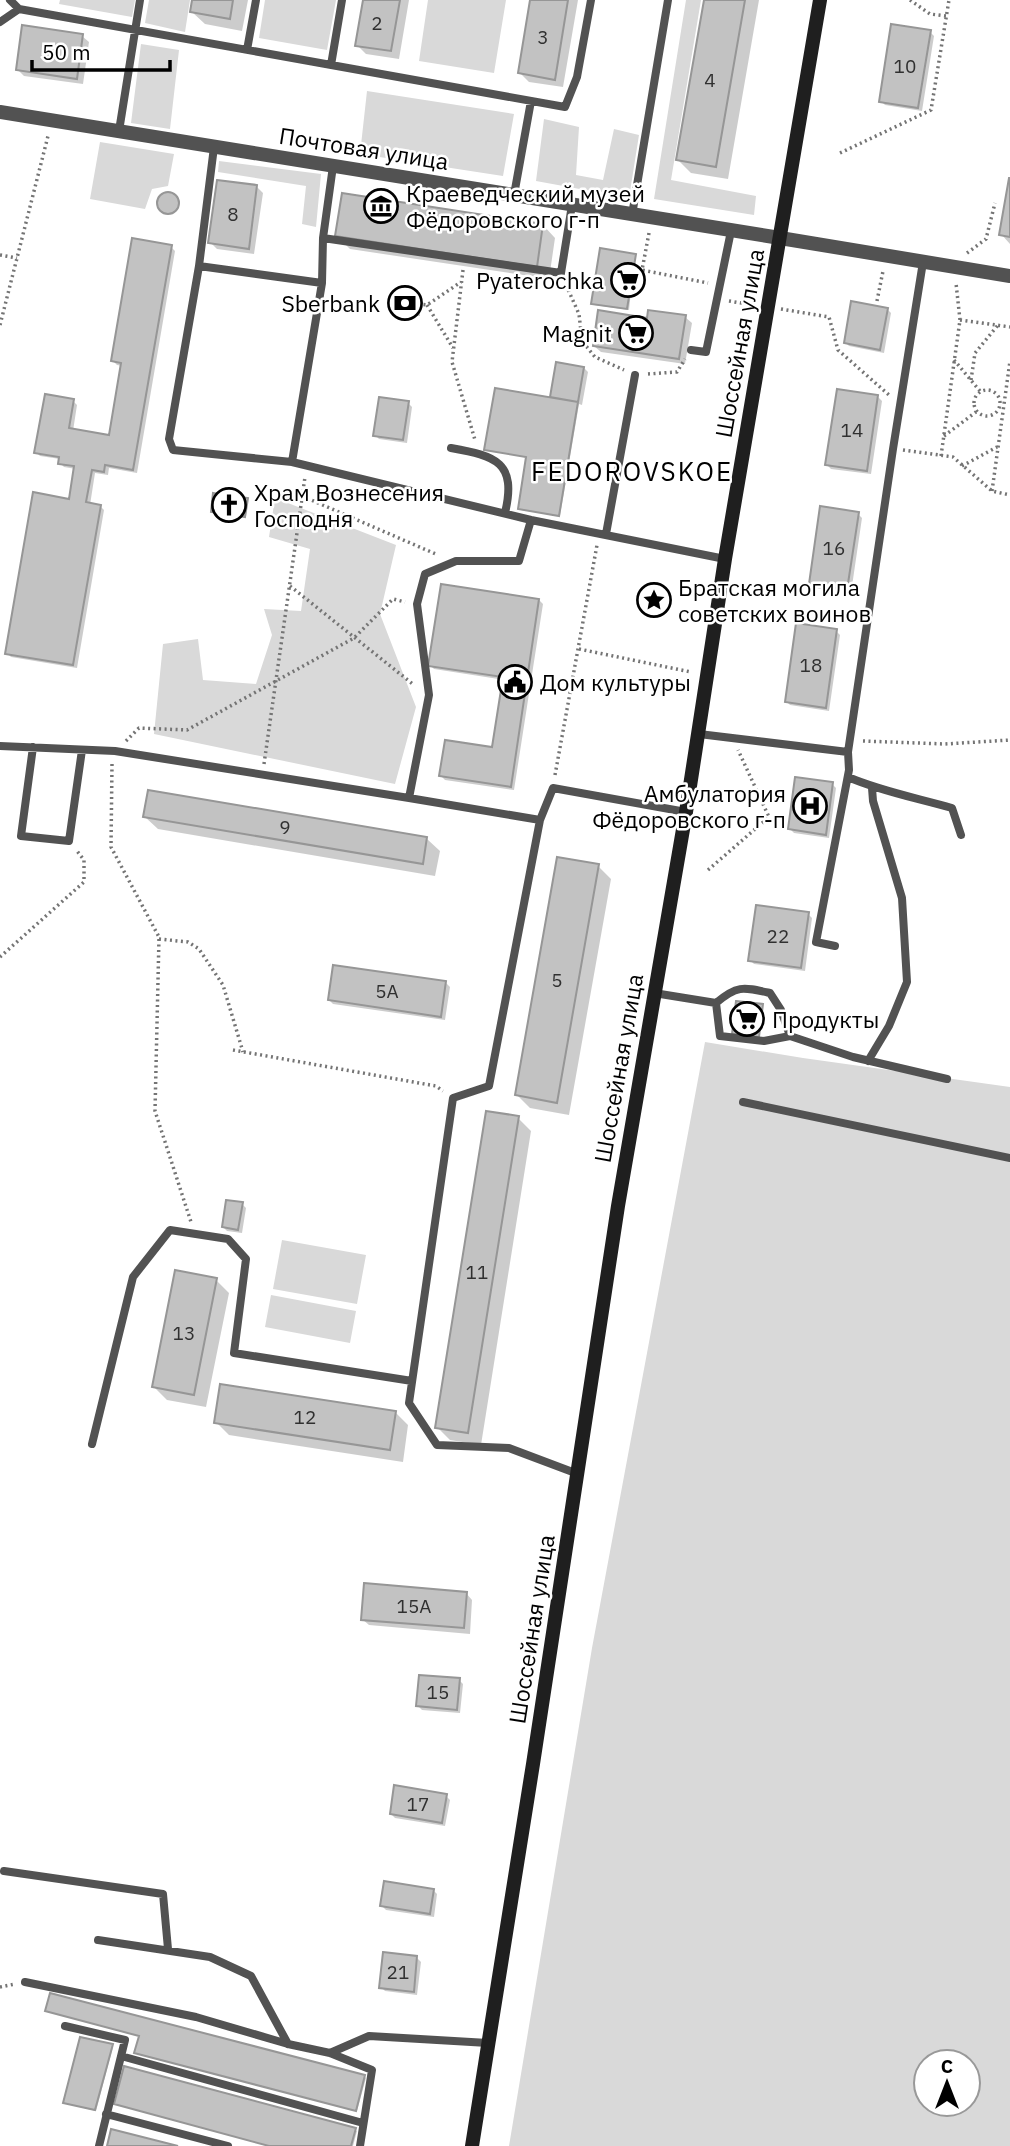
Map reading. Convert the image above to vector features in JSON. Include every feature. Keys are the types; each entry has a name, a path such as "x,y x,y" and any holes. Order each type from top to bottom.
{"main road":[{"name":"Шоссейная улица","path":"472,2146 618,1206 820,0"}],"street":[{"name":"Почтовая улица","path":"0,112 923,262 960,275 1010,276"}],"lane":[{"path":"10,0 19,9 565,107 577,77 591,0"},
{"path":"119,131 139,0"},
{"path":"247,50 256,0"},
{"path":"331,65 342,0"},
{"path":"632,215 668,0"},
{"path":"0,22 19,9"},
{"path":"514,195 531,101"},
{"path":"214,147 199,266 169,439 173,450 307,465 531,520 725,559"},
{"path":"292,463 322,283 323,238 333,166"},
{"path":"323,238 561,273 572,205"},
{"path":"691,350 706,352 731,231"},
{"path":"835,946 816,942 848,777 848,752 923,262"},
{"path":"199,266 322,283"},
{"path":"603,534 635,375"},
{"path":"451,448 479,453 495,461 507,473 510,491 505,513"},
{"path":"409,798 429,695 417,604 425,575 456,561 519,561 531,520"},
{"path":"699,734 848,752"},
{"path":"0,746 114,751 540,820"},
{"path":"33,747 21,836 69,841 82,750"},
{"path":"848,777 872,788 891,790 952,808 961,835"},
{"path":"578,1474 509,1448 437,1445 409,1403 453,1097 489,1086 540,820 553,788 686,811"},
{"path":"867,1061 890,1026 907,982 902,898 873,801 872,788"},
{"path":"716,1003 730,990 745,987 770,993 781,1010 790,1036"},
{"path":"654,993 716,1003"},
{"path":"716,1003 720,1036 764,1041 790,1036 867,1061 947,1079"},
{"path":"743,1102 1010,1158"},
{"path":"92,1444 133,1277 170,1230 228,1239 246,1259 234,1353 412,1381"},
{"path":"4,1871 163,1894 168,1949"},
{"path":"97,1940 210,1957 251,1976 288,2044"},
{"path":"25,1982 196,2017 288,2044 330,2053 372,2070 360,2146"},
{"path":"65,2026 125,2040 99,2146"},
{"path":"330,2053 369,2036 488,2043"},
{"path":"121,2056 363,2123"},
{"path":"106,2113 228,2146"}],"path":[{"path":"910,0 930,14 946,16"},
{"path":"840,153 931,110 949,0"},
{"path":"0,325 51,120"},
{"path":"941,456 960,320 960,275 968,250 986,239 995,203"},
{"path":"652,218 642,270 720,285"},
{"path":"0,255 17,258"},
{"path":"464,259 452,362 479,453"},
{"path":"877,301 883,269"},
{"path":"561,273 579,314 582,341 595,357 635,375 677,372 691,350"},
{"path":"418,304 427,305 461,282"},
{"path":"427,305 454,349"},
{"path":"829,317 838,350 900,404"},
{"path":"960,320 1010,327"},
{"path":"971,380 975,353 998,325"},
{"path":"954,360 980,391"},
{"path":"992,491 1010,361"},
{"path":"988,389 995,391 1000,397 1002,406 991,416 983,416 973,405 980,391 988,389"},
{"path":"944,436 977,412"},
{"path":"962,466 998,446"},
{"path":"893,449 953,457 992,491 1010,495"},
{"path":"263,775 307,465"},
{"path":"302,496 456,561"},
{"path":"553,788 603,534"},
{"path":"290,586 429,695"},
{"path":"195,1234 155,1111 159,939 111,847 114,751 139,728 187,730 354,638 393,599 417,604"},
{"path":"579,649 707,675"},
{"path":"708,870 769,817 733,739"},
{"path":"850,741 945,744 1010,740"},
{"path":"0,957 84,882 84,860 69,841"},
{"path":"159,939 188,942 199,949 226,992 243,1052"},
{"path":"233,1050 436,1086 453,1097"}],"shaded area":[{"path":"60,0 135,0 132,17 59,4"},
{"path":"149,0 190,0 185,32 145,23"},
{"path":"265,0 336,0 327,50 259,38"},
{"path":"428,0 506,0 494,73 419,61"},
{"path":"686,0 701,0 671,180 756,196 754,215 654,199"},
{"path":"141,44 179,50 170,129 131,123"},
{"path":"367,91 514,114 503,176 360,154"},
{"path":"544,119 579,127 576,175 603,180 614,129 639,135 629,198 536,181"},
{"path":"100,142 174,154 168,186 152,189 145,209 90,199"},
{"path":"219,161 321,174 316,227 302,224 306,186 218,172"},
{"path":"275,498 396,545 380,614 416,707 395,784 154,734 163,644 198,639 203,680 256,684 272,635 264,609 301,611 310,549 269,537"},
{"path":"705,1042 1010,1087 1010,2146 509,2146 592,1648"},
{"path":"282,1240 366,1255 357,1304 273,1289"},
{"path":"271,1295 356,1311 350,1343 265,1327"}],"building":[{"path":"192,0 233,0 230,19 190,12"},
{"path":"363,0 400,0 391,51 355,46"},
{"path":"530,0 568,0 555,80 518,73"},
{"path":"704,0 745,0 716,167 676,160"},
{"path":"891,24 931,30 918,108 879,102"},
{"path":"22,25 83,34 77,79 16,70"},
{"path":"1010,178 1010,237 999,235"},
{"path":"217,180 257,185 249,249 208,243"},
{"path":"168,192 176,195 179,203 176,211 168,214 160,211 157,203 160,195"},
{"path":"342,193 543,224 537,267 335,236"},
{"path":"132,238 172,245 133,470 105,465 104,472 92,470 86,502 101,505 73,665 5,654 33,492 69,499 74,466 58,464 59,457 34,453 45,394 74,399 69,428 109,435 121,363 111,361"},
{"path":"600,248 636,254 627,309 591,304"},
{"name":"Sberbank","path":"394,293 417,295 416,313 393,311"},
{"path":"851,301 888,308 880,350 844,343"},
{"path":"598,310 647,318 648,310 686,315 679,359 593,346"},
{"path":"556,362 584,367 578,402 550,397"},
{"path":"495,388 578,402 559,516 518,509 526,457 484,450"},
{"path":"837,389 878,395 867,471 825,465"},
{"path":"379,397 409,401 403,440 373,436"},
{"path":"213,493 248,498 245,517 211,512"},
{"path":"820,506 859,512 847,590 809,584"},
{"name":"Дом культуры","path":"441,584 539,599 511,787 439,776 445,740 492,747 503,677 428,666"},
{"path":"796,623 837,629 826,708 785,702"},
{"name":"Амбулатория Фёдоровского г-п","path":"795,777 833,782 826,835 788,829"},
{"path":"148,790 427,837 423,864 143,817"},
{"path":"557,857 599,864 557,1103 515,1095"},
{"path":"756,905 809,912 801,968 748,961"},
{"path":"333,965 446,981 441,1017 328,1000"},
{"name":"Продукты","path":"736,1001 763,1004 759,1037 732,1034"},
{"path":"486,1111 519,1116 468,1433 435,1428"},
{"path":"226,1200 243,1202 238,1230 222,1227"},
{"path":"175,1270 217,1278 194,1395 152,1387"},
{"path":"220,1384 396,1411 390,1450 214,1423"},
{"path":"364,1583 467,1592 464,1628 361,1620"},
{"path":"419,1675 460,1678 457,1710 416,1706"},
{"path":"394,1785 447,1794 442,1823 390,1814"},
{"path":"384,1881 434,1889 430,1914 380,1906"},
{"path":"383,1952 417,1956 414,1992 379,1988"},
{"path":"50,1993 365,2075 356,2111 134,2053 139,2036 45,2011"},
{"path":"80,2037 113,2044 95,2110 63,2103"},
{"path":"124,2066 356,2128 351,2146 269,2146 114,2104"},
{"path":"111,2129 178,2146 107,2146"}],"place":[{"name":"Краеведческий музей Фёдоровского г-п","path":"381,206"},
{"name":"Pyaterochka","path":"628,280"},
{"name":"Sberbank","path":"405,303"},
{"name":"Magnit","path":"636,333"},
{"name":"Храм Вознесения Господня","path":"229,505"},
{"name":"Братская могила советских воинов","path":"654,600"},
{"name":"Дом культуры","path":"515,682"},
{"name":"Амбулатория Фёдоровского г-п","path":"810,806"},
{"name":"Продукты","path":"747,1019"}],"district":[{"name":"FEDOROVSKOE","path":"632,471"}]}
